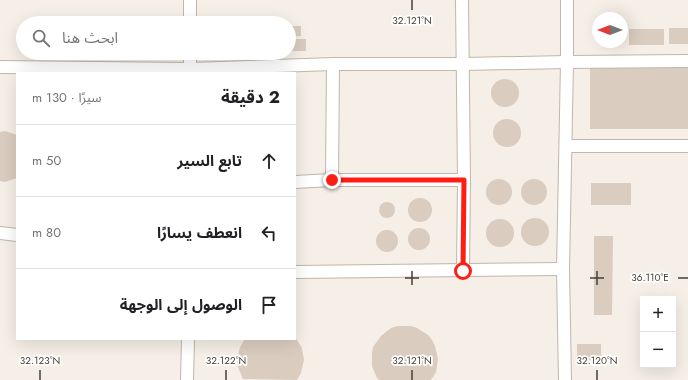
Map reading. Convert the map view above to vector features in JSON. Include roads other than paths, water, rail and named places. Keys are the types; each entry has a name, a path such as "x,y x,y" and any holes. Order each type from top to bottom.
{"lane":[{"path":"190,0 190,16"},
{"path":"462,0 464,180 463,271"},
{"path":"565,380 563,269 568,62 567,0"},
{"path":"190,60 190,71"},
{"path":"0,67 190,71 333,64 688,61"},
{"path":"332,180 333,64"},
{"path":"566,146 688,146"},
{"path":"296,182 332,180 464,180"},
{"path":"0,233 16,235"},
{"path":"296,272 563,269"},
{"path":"187,380 188,340"}]}
